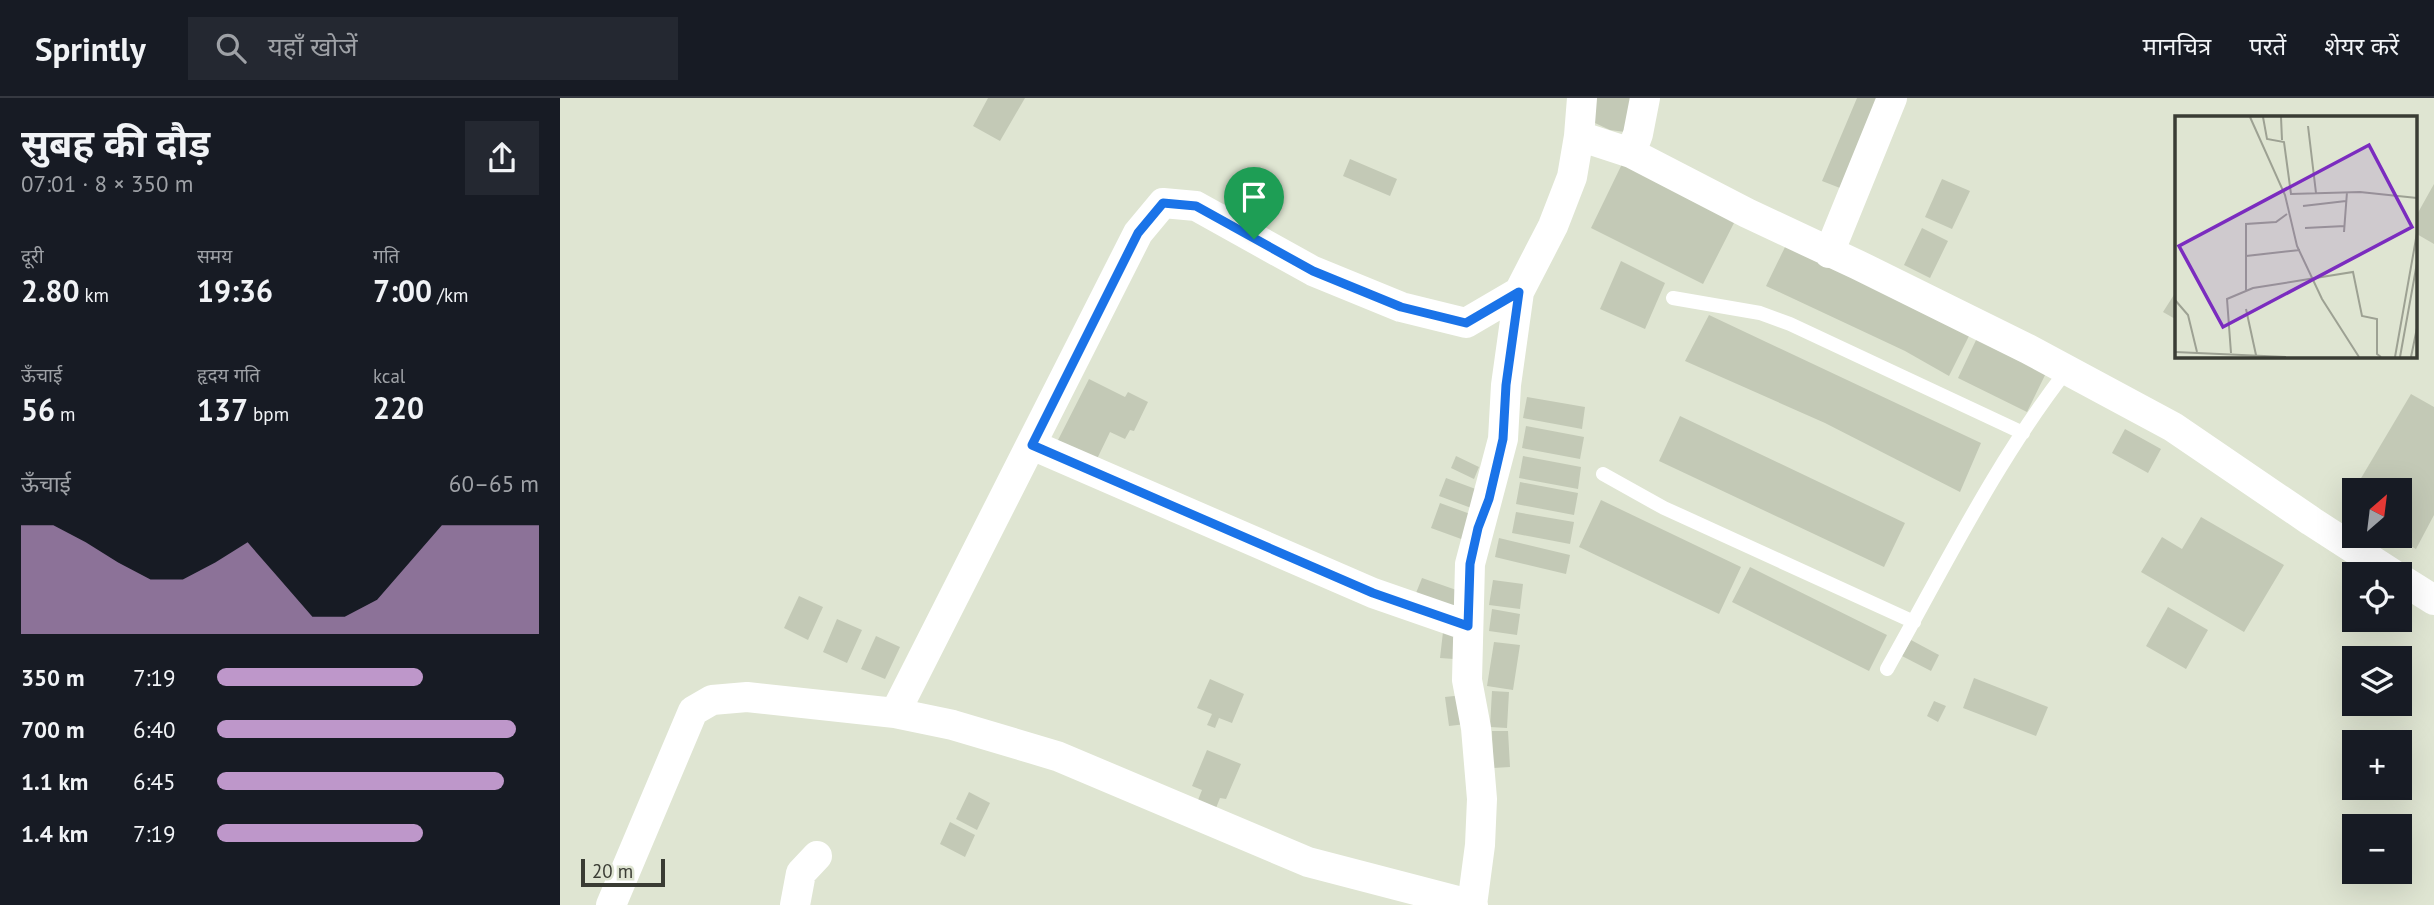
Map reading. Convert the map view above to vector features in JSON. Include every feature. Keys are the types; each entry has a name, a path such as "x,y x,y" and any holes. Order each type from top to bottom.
{"street":[{"path":"611,905 693,711 712,701 747,697 895,713 953,725 1057,756 1307,862 1473,905 1482,799 1476,728 1467,680 1470,564 1503,439 1506,385 1519,292 1553,226 1572,177 1582,98"},
{"path":"1631,153 1645,98"},
{"path":"1829,253 1892,98"},
{"path":"1579,136 1631,153 2067,370 2173,427 2374,562"},
{"path":"895,713 1138,233 1163,203 1196,206 1313,271 1401,307 1466,323 1519,292"},
{"path":"1032,445 1373,593 1468,626"},
{"path":"2412,586 2434,600"},
{"path":"796,905 802,873 817,856"}],"lane":[{"path":"1672,298 1760,313 1790,324 1821,336 2023,433"},
{"path":"1887,669 1994,480 2043,401 2067,370"},
{"path":"1603,474 1664,508 1914,622"}],"building":[{"path":"988,98 1025,98 1000,141 973,126"},
{"path":"1595,98 1639,98 1625,132 1610,130 1595,123"},
{"path":"1857,98 1878,98 1840,188 1822,181"},
{"path":"1350,159 1397,179 1390,196 1343,176"},
{"path":"1622,164 1735,221 1703,284 1591,228"},
{"path":"1942,179 1970,191 1952,229 1925,217"},
{"path":"2434,184 2434,244 2416,234 2416,216"},
{"path":"1922,228 1948,241 1930,278 1904,265"},
{"path":"1787,243 1970,334 1949,376 1905,351 1766,286"},
{"path":"1621,261 1665,283 1645,329 1600,309"},
{"path":"2175,293 2175,319 2163,312"},
{"path":"1709,315 1981,443 1960,492 1825,423 1685,361"},
{"path":"1978,336 2048,369 2027,412 1958,378"},
{"path":"1089,379 1125,397 1128,392 1148,402 1134,431 1130,430 1125,439 1110,432 1096,461 1057,442"},
{"path":"2411,394 2434,407 2434,515 2416,549 2412,547 2412,478 2361,478"},
{"path":"1527,397 1585,407 1582,429 1523,418"},
{"path":"1680,416 1905,523 1884,567 1659,461"},
{"path":"1526,426 1584,437 1580,459 1522,448"},
{"path":"2125,429 2161,449 2148,473 2112,453"},
{"path":"1456,456 1479,467 1474,479 1451,468"},
{"path":"1523,456 1581,467 1578,489 1519,478"},
{"path":"1446,478 1481,491 1474,509 1439,496"},
{"path":"1520,482 1578,493 1574,515 1516,504"},
{"path":"1601,500 1741,567 1719,614 1579,547"},
{"path":"1440,503 1473,515 1464,540 1431,528"},
{"path":"1516,512 1574,522 1570,544 1512,533"},
{"path":"2201,517 2284,565 2244,632 2141,572 2162,537 2182,549"},
{"path":"1499,538 1570,555 1566,574 1495,557"},
{"path":"1750,567 1887,635 1869,671 1732,602"},
{"path":"1422,578 1462,592 1454,613 1414,598"},
{"path":"1493,580 1523,584 1520,609 1489,605"},
{"path":"799,596 823,607 808,640 784,628"},
{"path":"2168,607 2208,630 2186,669 2146,646"},
{"path":"1492,609 1520,614 1517,635 1489,631"},
{"path":"837,619 862,630 847,663 823,652"},
{"path":"1443,632 1457,634 1454,659 1440,658"},
{"path":"876,636 900,647 885,679 861,669"},
{"path":"1911,640 1939,655 1931,671 1902,656"},
{"path":"1494,642 1520,645 1513,690 1487,686"},
{"path":"1974,678 2048,707 2036,736 1963,708"},
{"path":"1210,679 1244,694 1232,723 1219,718 1215,728 1207,725 1212,714 1197,708"},
{"path":"1492,691 1509,692 1507,728 1490,727"},
{"path":"1463,695 1466,724 1449,726 1445,697"},
{"path":"1934,701 1946,706 1938,722 1927,716"},
{"path":"1492,731 1508,731 1510,767 1493,768"},
{"path":"1207,750 1241,764 1226,799 1220,798 1214,813 1196,805 1202,790 1192,786"},
{"path":"969,792 990,803 977,830 956,819"},
{"path":"950,822 975,835 965,857 940,844"}],"route":[{"path":"1163,203 1196,206 1254,239 1313,271 1401,307 1466,323 1519,292 1511,338 1503,439 1497,470 1478,528 1470,564 1468,626 1373,593 1032,445 1138,233 1163,203"}]}
